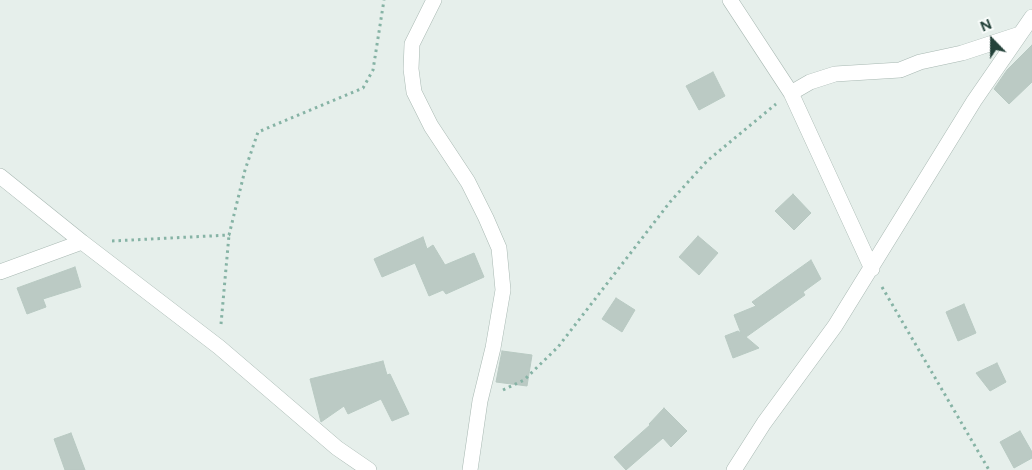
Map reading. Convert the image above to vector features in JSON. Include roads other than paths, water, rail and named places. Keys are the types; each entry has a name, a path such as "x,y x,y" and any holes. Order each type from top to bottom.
{"street":[{"path":"434,0 412,44 411,68 414,92 431,126 468,182 499,248 503,290 493,348 480,401 470,470"},
{"path":"730,0 792,93 872,270"},
{"path":"734,470 764,423 835,326 872,270 959,125 1032,17"},
{"path":"792,93 810,82 835,74 900,70 920,62 962,53 1020,34"},
{"path":"0,176 82,242 219,347 337,448 368,470"},
{"path":"0,272 82,242"}]}
